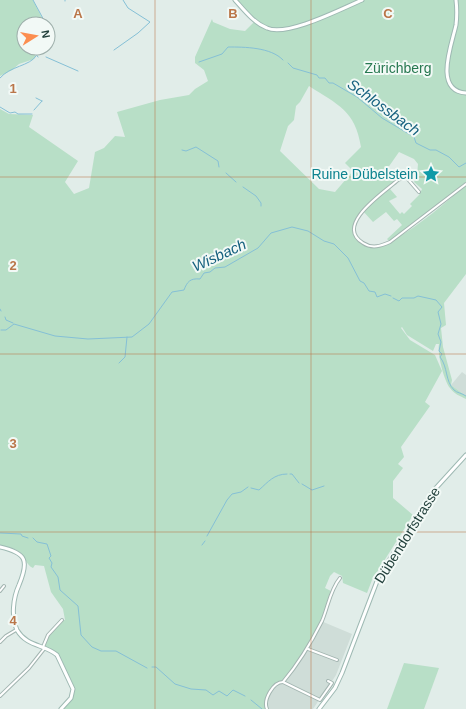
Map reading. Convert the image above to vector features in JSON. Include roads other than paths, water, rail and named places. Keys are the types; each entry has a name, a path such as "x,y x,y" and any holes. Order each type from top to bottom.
{"street":[{"path":"234,0 260,25 270,30 278,31 293,28 362,0"},
{"path":"456,0 457,16 447,77 453,88 466,93"},
{"path":"419,192 406,177 398,180 358,214 355,225 357,238 361,242 372,246 383,245 390,242 466,184"},
{"name":"Dübendorfstrasse","path":"319,709 340,679 379,576 435,489 466,455"},
{"path":"0,547 19,553 25,562 25,571 15,598 14,616 17,629 28,642 58,655 73,686 72,696 61,709"},
{"path":"267,709 265,700 267,696 279,683 283,682 308,649 330,602 332,591 340,578"},
{"path":"0,591 4,586"},
{"path":"0,696 29,668 43,648 48,635 62,620"},
{"path":"0,642 17,629"},
{"path":"308,649 337,660"},
{"path":"283,682 320,700 332,683 328,681"}],"waterway":[{"name":"Schlossbach","path":"33,0 42,16"},
{"path":"114,50 138,33 150,22 128,8 123,0"},
{"name":"Schlossbach","path":"199,62 222,54 228,47 265,50 272,52 283,60"},
{"path":"0,78 9,71 29,62 36,56"},
{"name":"Schlossbach","path":"46,57 78,71"},
{"name":"Schlossbach","path":"288,63 293,68 317,75 319,78 325,78 329,83 333,83 357,97 382,118 414,137 416,143 430,150 436,150 449,157 459,167 466,163"},
{"path":"36,98 42,101"},
{"path":"34,110 42,101"},
{"path":"0,107 10,113 15,112 18,114 32,114"},
{"path":"182,150 186,151 196,147 218,161 219,167"},
{"path":"226,173 236,182"},
{"path":"243,187 256,196 261,203 261,206"},
{"name":"Wisbach","path":"1,330 6,330 14,324 55,336 88,339 132,337 149,324 172,292 184,290 186,285 191,280 200,279 204,273 210,272 215,268 225,267 258,248 271,233 292,227 308,231 324,241 334,244 348,258 360,281 364,283 369,291 375,292 377,297 385,294 391,296"},
{"name":"Wisbach","path":"393,298 399,301 402,298 414,298 418,296 436,300 442,307 438,312 441,324 438,334 441,342 439,351 442,354 440,357 443,361 451,386 455,391 466,396"},
{"path":"5,317 6,320 13,323"},
{"path":"119,363 125,357 127,337"},
{"path":"251,488 259,490 268,481 278,475 287,474"},
{"path":"290,474 292,474 299,483"},
{"path":"302,484 312,490 324,486"},
{"path":"207,536 227,500 232,494 241,492 248,487"},
{"path":"0,533 21,534 22,536 28,538"},
{"path":"33,538 37,542 47,544 51,556 49,558 52,563 51,567 58,577 60,590 78,606 81,635 92,647 101,651 116,651 147,668"},
{"path":"202,545 205,541"},
{"path":"152,667 156,667 175,684 191,689 206,690 213,695 219,691 227,696 233,690 245,696"},
{"path":"251,700 262,709"}],"place":[{"name":"Ruine Dübelstein","path":"431,174"}],"park label":[{"name":"Zürichberg","path":"398,68"}]}
